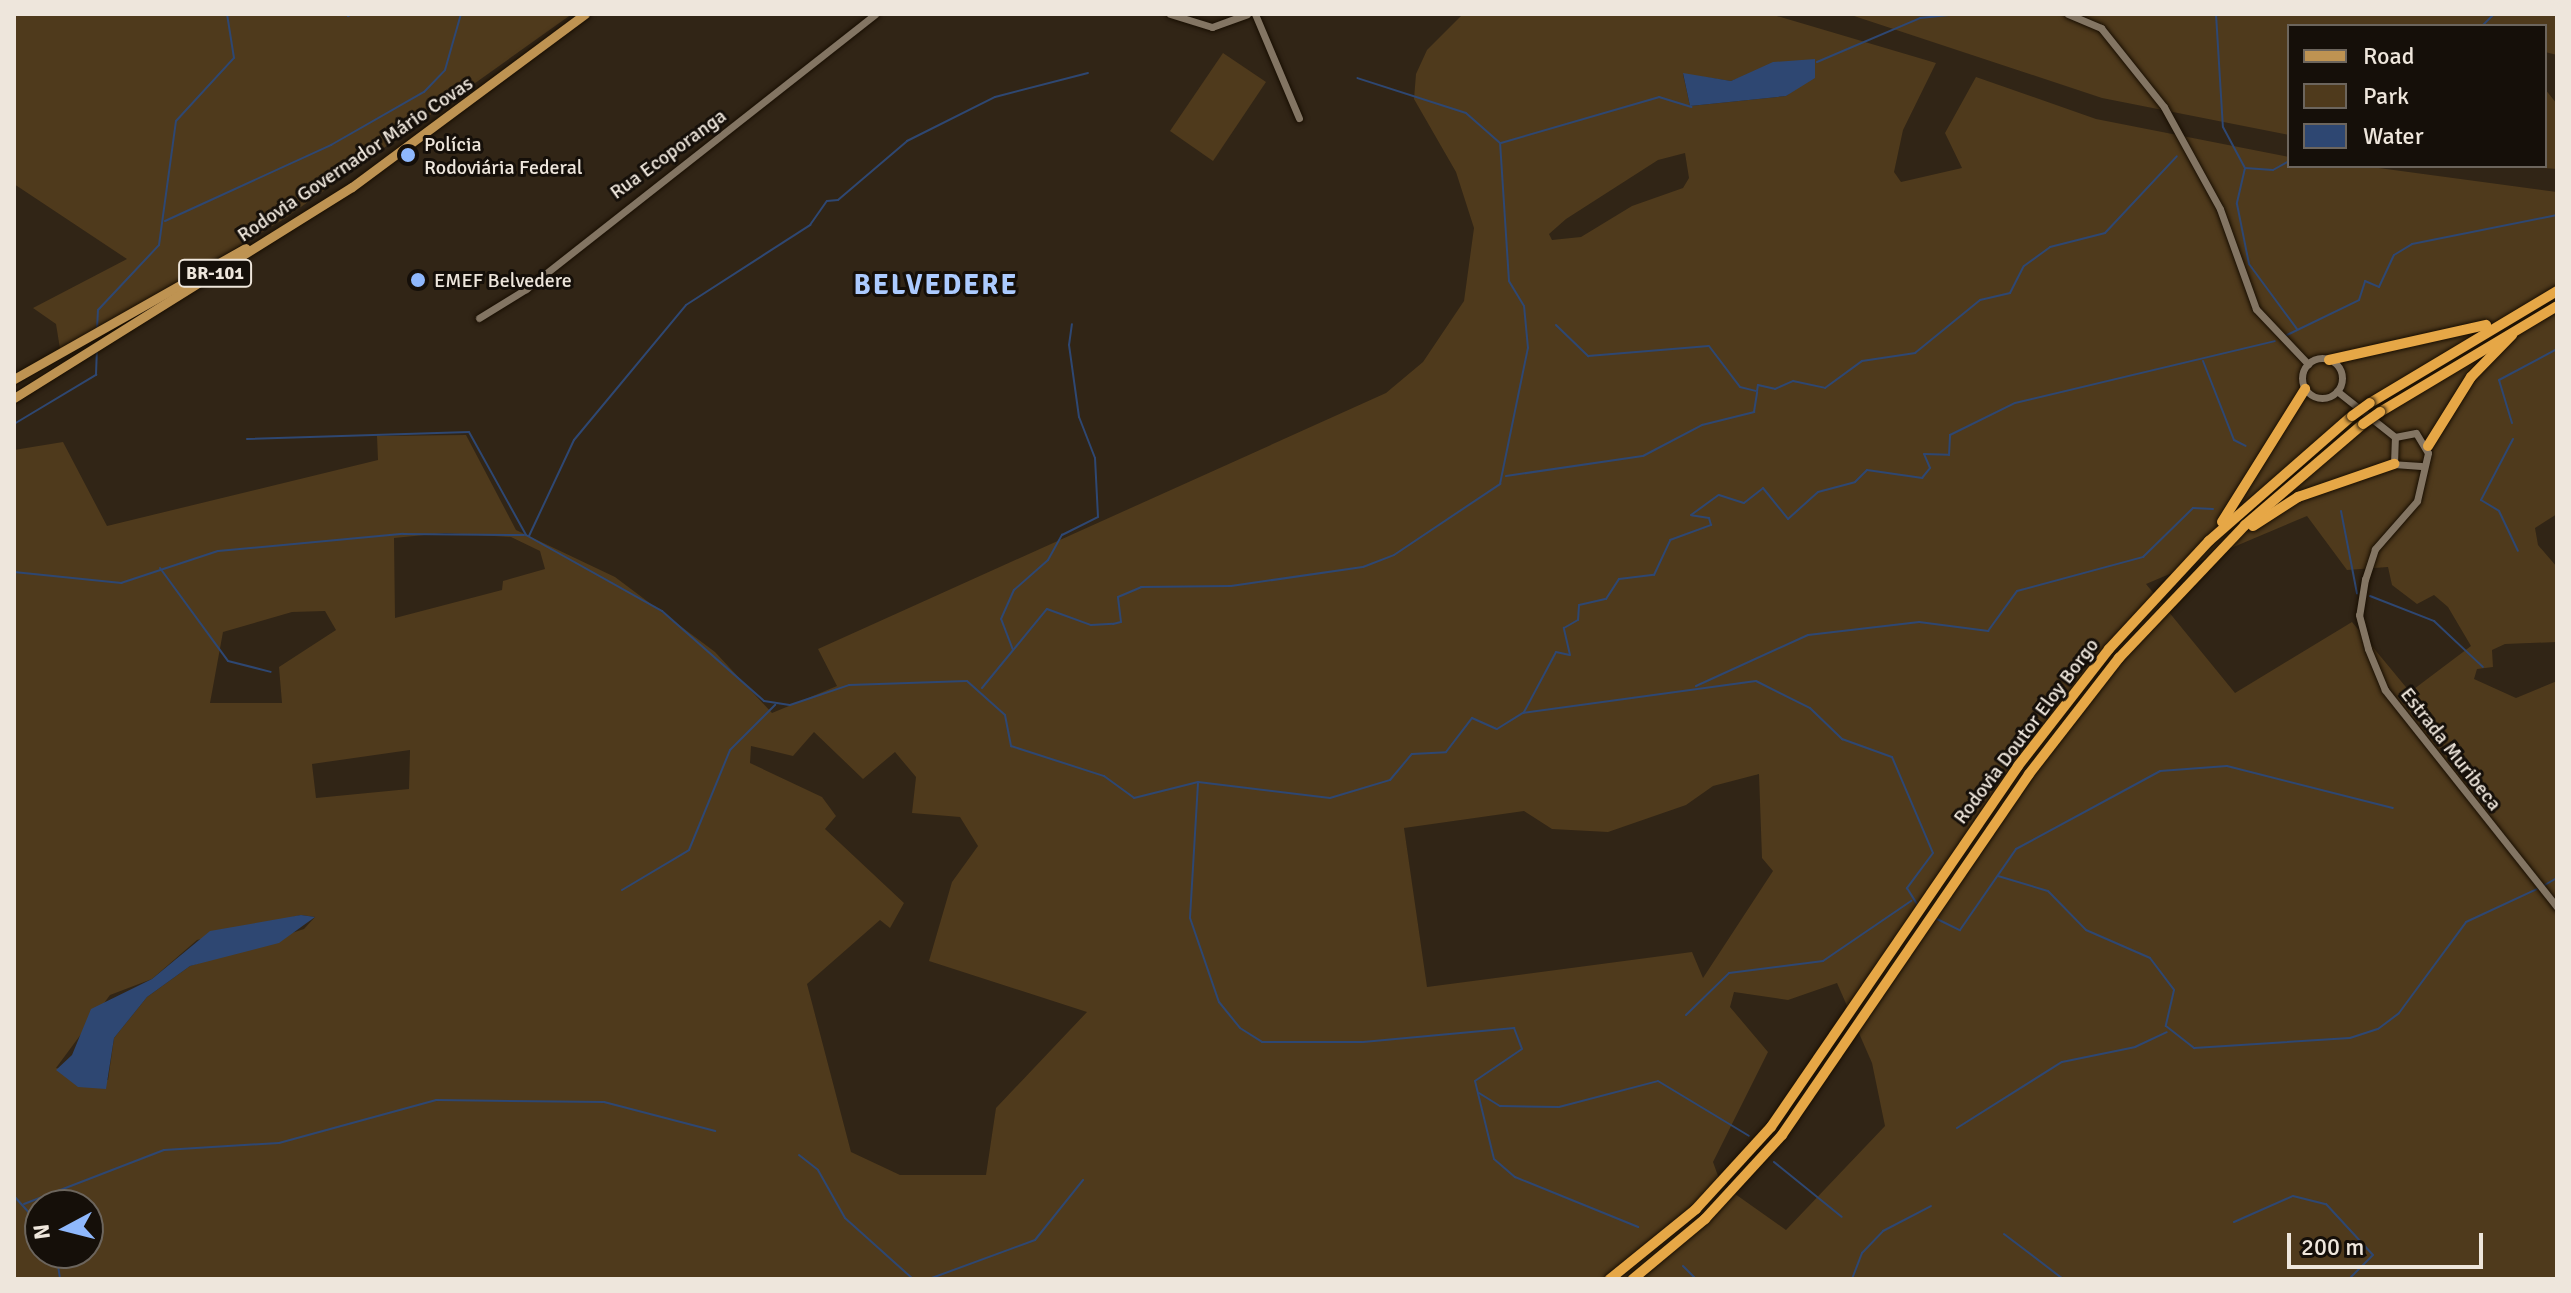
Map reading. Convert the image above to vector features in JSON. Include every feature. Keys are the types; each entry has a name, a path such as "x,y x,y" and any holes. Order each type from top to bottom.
{"highway":[{"name":"Rodovia Doutor Eloy Borgo","path":"1610,1279 1696,1209 1771,1127 2040,736 2209,541 2370,403 2557,291"},
{"name":"Rodovia Doutor Eloy Borgo","path":"1633,1279 1716,1209 1782,1135 2050,744 2219,551 2363,424 2557,306"},
{"path":"2428,446 2489,356 2557,306"},
{"path":"2329,360 2435,339 2524,308"},
{"path":"2209,541 2305,389"},
{"path":"2219,551 2298,497 2394,464"}],"main road":[{"name":"Rodovia Governador Mário Covas","path":"14,398 306,218 431,134 585,14"},
{"path":"14,379 125,313 306,218"},
{"path":"70,363 125,313"}],"street":[{"name":"Rua Ecoporanga","path":"479,318 526,289 875,14"},
{"path":"1170,14 1212,27 1247,14"},
{"path":"1255,14 1299,118"},
{"path":"2068,14 2101,28 2164,107 2220,209 2256,309 2308,364"},
{"path":"2308,364 2329,360 2341,373 2337,391"},
{"path":"2308,364 2305,389 2320,398 2337,391"},
{"path":"2337,391 2395,437"},
{"path":"2395,437 2412,432 2428,446"},
{"path":"2395,437 2394,464 2421,466"},
{"name":"Estrada Muribeca","path":"2428,446 2421,466 2417,501 2375,549 2365,579 2359,615 2368,649 2385,690 2557,907"}],"green space":[{"path":"14,14 572,14 284,219 61,355 56,324 33,308 127,259 14,184"},
{"path":"1463,14 1770,14 1936,63 1903,130 1894,172 1901,182 1962,168 1945,133 1976,77 2096,119 2287,157 2287,168 2379,168 2557,192 2557,514 2535,528 2538,545 2557,567 2557,642 2505,644 2492,650 2493,667 2477,669 2474,679 2516,698 2557,681 2557,1279 14,1279 14,450 63,442 107,526 378,460 377,436 466,435 516,530 615,577 715,652 772,713 837,686 818,649 1386,393 1423,362 1464,301 1474,228 1456,172 1414,99 1416,74 1427,50","holes":["1782,63 1799,64 1805,82 1786,96 1690,106 1683,74 1731,81","1685,153 1689,178 1683,188 1632,206 1581,237 1552,240 1549,234 1566,219 1658,160","2307,516 2347,570 2388,567 2392,585 2417,604 2434,595 2448,607 2471,646 2410,692 2352,622 2235,693 2146,584","445,533 511,537 540,551 545,569 503,581 502,590 395,618 394,538","325,611 336,630 279,667 282,703 210,703 223,632 292,612","814,732 863,779 895,752 916,777 912,813 960,817 978,846 952,882 929,961 1087,1012 996,1108 986,1175 900,1175 851,1152 807,984 880,920 890,928 904,903 825,829 836,816 822,797 750,763 751,746 793,756","410,750 409,789 316,798 312,764","1759,774 1762,858 1773,871 1703,978 1692,952 1427,987 1404,828 1524,811 1552,829 1608,832 1686,805 1713,786","301,915 315,917 304,929 190,966 147,997 114,1038 108,1080 56,1068 110,995 152,979 197,940","1837,983 1872,1063 1885,1126 1786,1230 1721,1184 1713,1162 1768,1052 1730,1007 1734,992 1788,1000"]},
{"path":"1848,14 2557,14 2557,55 2547,52 2547,24 2287,24 2287,135 2102,98"},
{"path":"1223,53 1266,82 1213,161 1170,131"},
{"path":"2547,92 2557,104 2557,169 2543,168 2547,168"}],"water":[{"path":"1815,59 1815,78 1786,96 1690,106 1683,73 1731,81 1773,62"},
{"path":"301,915 315,917 279,943 190,966 147,997 114,1038 106,1089 78,1087 56,1070 72,1055 91,1009 152,979 210,931"}],"waterway":[{"path":"97,329 98,310 159,245 176,121 234,58 227,14"},
{"path":"348,16 352,14"},
{"path":"165,221 331,145 424,92 445,70 461,14"},
{"path":"1817,62 1920,18 1958,14"},
{"path":"2216,14 2223,127 2245,168 2237,204 2249,264 2297,329"},
{"path":"2484,24 2494,14"},
{"path":"529,536 574,440 686,305 810,225 827,201 838,200 907,141 995,97 1088,73"},
{"path":"982,688 1047,609 1091,625 1113,624 1121,622 1118,597 1141,587 1231,586 1363,567 1394,555 1500,484 1528,348 1524,306 1509,281 1500,143 1466,113 1357,78"},
{"path":"1501,143 1659,97 1691,107"},
{"path":"1757,391 1758,385 1775,389 1793,381 1825,388 1862,361 1915,353 1980,300 2010,293 2024,266 2050,247 2105,233 2177,156"},
{"path":"2245,168 2273,170 2287,162"},
{"path":"2287,335 2359,300 2365,281 2379,287 2394,255 2412,244 2557,215"},
{"path":"1013,650 1001,619 1014,590 1048,560 1062,535 1098,517 1095,458 1079,417 1069,345 1072,324"},
{"path":"1556,325 1588,356 1709,346 1740,387 1756,391"},
{"path":"1524,712 1556,652 1570,655 1564,628 1578,620 1579,605 1606,599 1619,579 1654,575 1670,540 1711,525 1709,518 1691,515 1719,495 1744,503 1763,488 1788,519 1818,492 1855,482 1867,470 1922,478 1930,468 1924,454 1949,455 1950,435 2015,403 2275,341"},
{"path":"2512,423 2499,380 2557,349"},
{"path":"14,424 96,375 97,352"},
{"path":"2203,361 2234,440 2246,446"},
{"path":"1506,476 1643,456 1702,425 1754,412 1757,392"},
{"path":"247,439 469,432 526,535 662,611 764,701 790,705 849,685 967,681 1005,715 1011,746 1104,776 1134,798 1198,782 1330,798 1390,780 1412,754 1446,752 1472,718 1497,729 1523,713 1756,681 1810,708 1842,739 1892,757 1933,853 1907,888 1917,904"},
{"path":"2513,439 2481,500 2499,511 2518,551"},
{"path":"1696,686 1808,635 1919,622 1988,631 2017,591 2143,557 2193,508 2213,509"},
{"path":"2341,511 2357,593"},
{"path":"14,572 121,583 218,551 403,534 524,535"},
{"path":"160,568 228,661 271,672"},
{"path":"2370,596 2434,621 2483,667"},
{"path":"622,890 689,850 730,750 775,705"},
{"path":"1935,918 1960,930 2016,849 2160,771 2227,766 2393,808"},
{"path":"1198,783 1190,918 1219,1002 1240,1028 1262,1042 1363,1042 1514,1028 1522,1049 1475,1081 1494,1159 1515,1177 1638,1227"},
{"path":"1998,876 2048,891 2086,930 2150,958 2174,990 2166,1026 2194,1048 2350,1038 2378,1029 2399,1013 2466,922 2537,889"},
{"path":"2543,886 2557,878"},
{"path":"1686,1015 1729,973 1823,961 1911,901"},
{"path":"1957,1128 2062,1062 2135,1047 2167,1032"},
{"path":"1479,1093 1500,1106 1559,1107 1658,1081 1749,1136"},
{"path":"63,1189 164,1150 279,1143 436,1100 604,1102 715,1131"},
{"path":"799,1155 818,1170 845,1218 913,1279"},
{"path":"1774,1162 1842,1217"},
{"path":"929,1279 1035,1240 1083,1180"},
{"path":"14,1196 24,1207"},
{"path":"2234,1222 2293,1196 2326,1204 2373,1255 2349,1279"},
{"path":"1852,1279 1862,1253 1883,1231 1931,1206"},
{"path":"2004,1234 2063,1279"},
{"path":"1683,1266 1696,1279"},
{"path":"58,1269 60,1279"}],"place":[{"name":"Polícia Rodoviária Federal","path":"408,155"},
{"name":"EMEF Belvedere","path":"418,280"}],"district":[{"name":"BELVEDERE","path":"936,285"}]}
